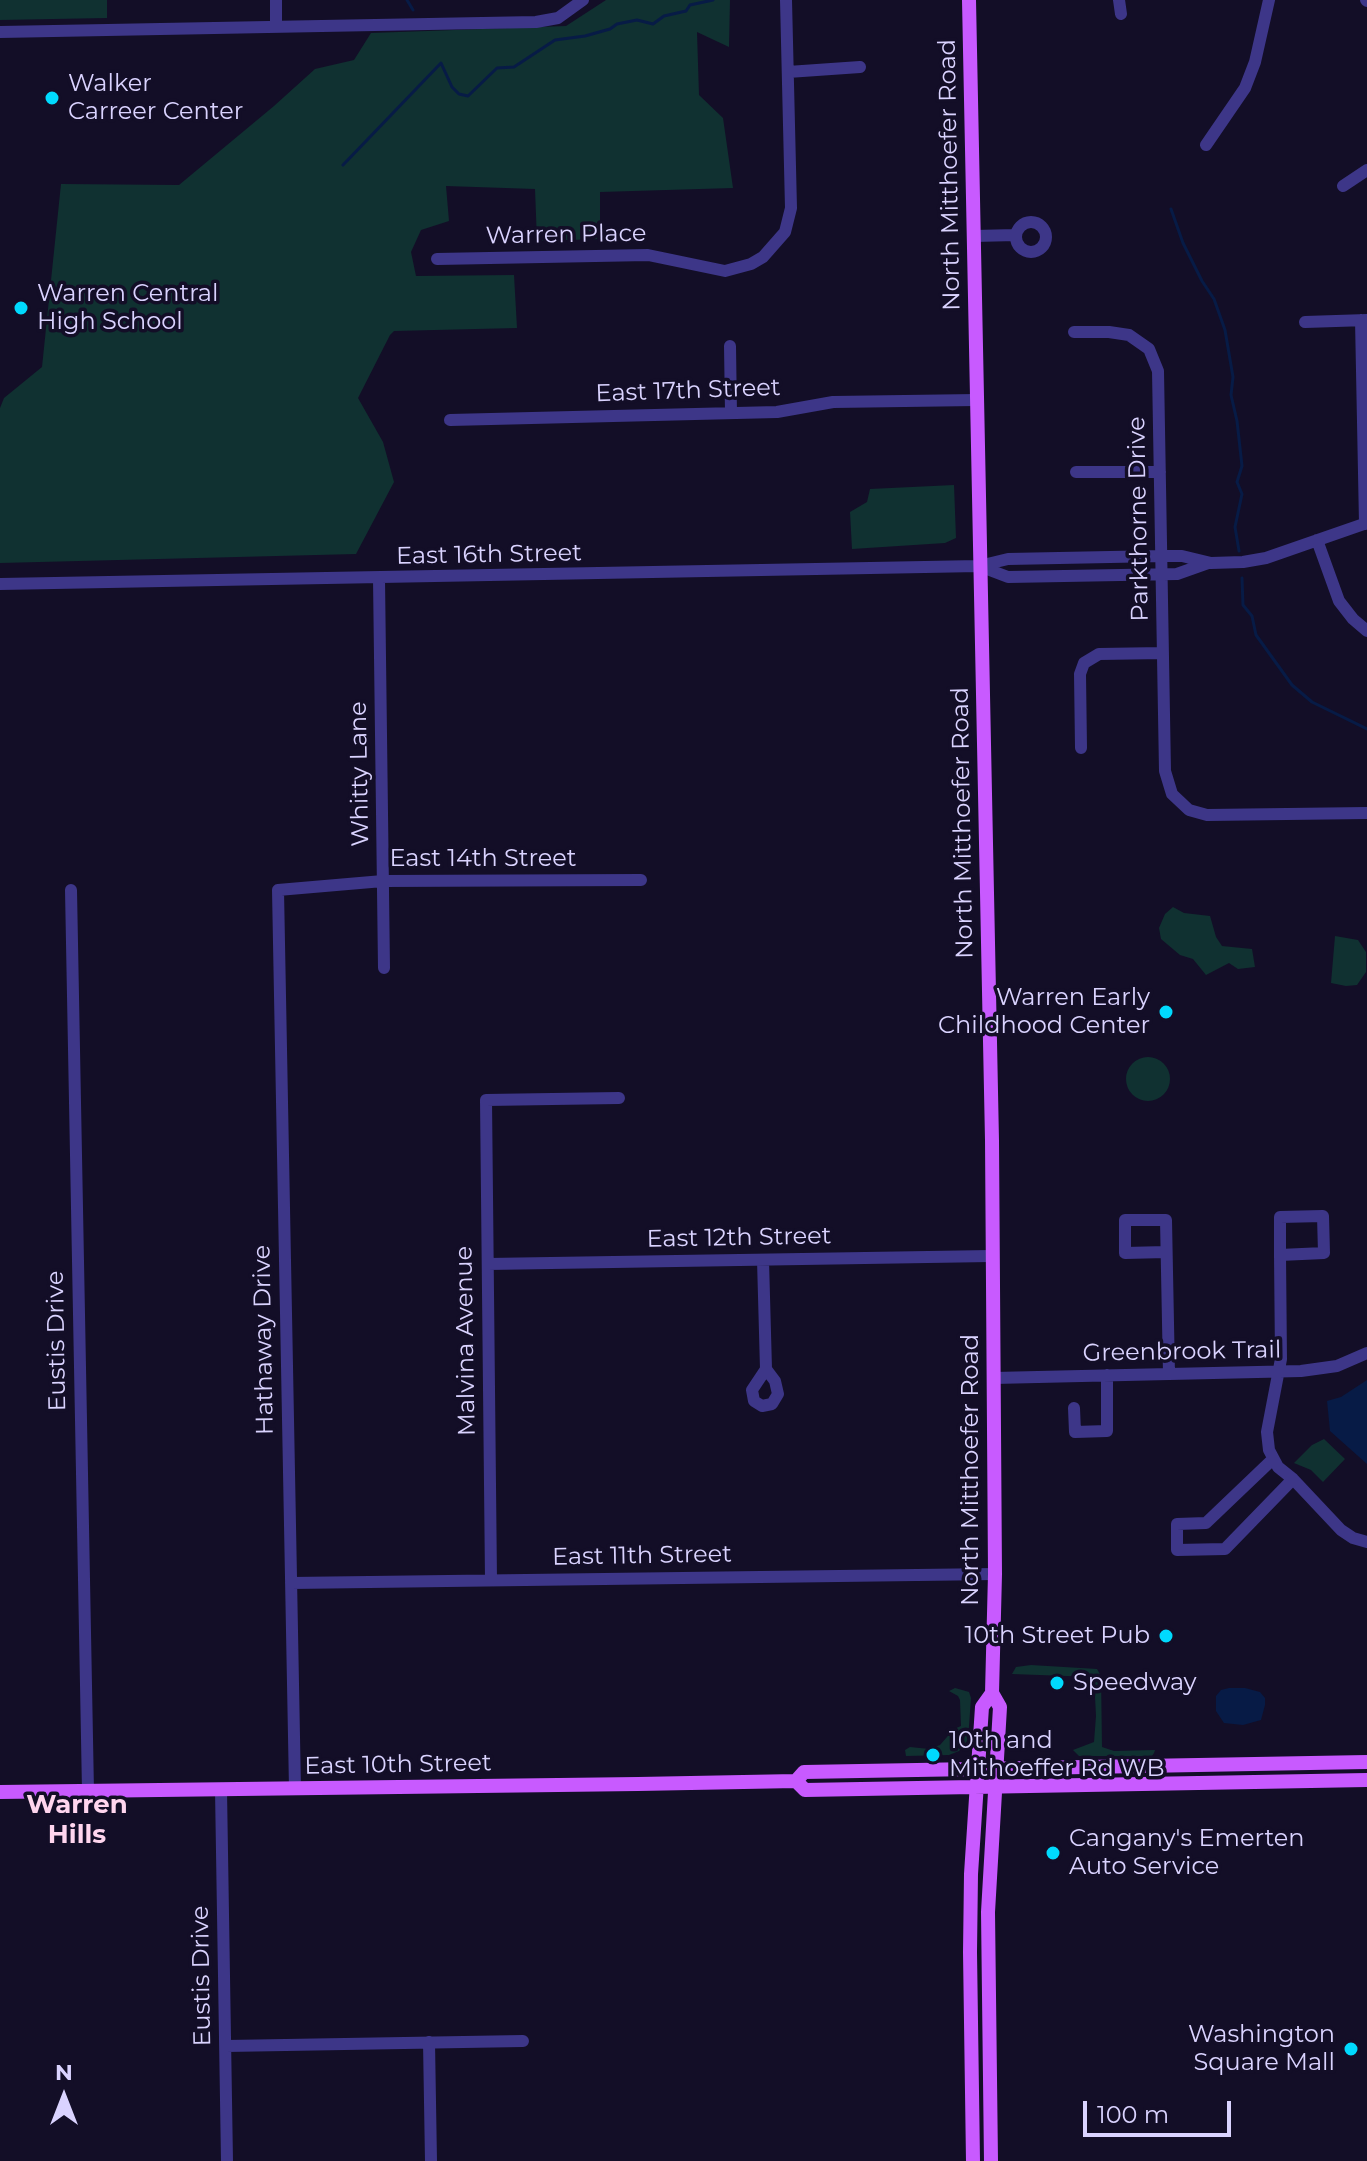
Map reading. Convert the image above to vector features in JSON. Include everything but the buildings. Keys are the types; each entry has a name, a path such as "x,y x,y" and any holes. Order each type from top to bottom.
{"main road":[{"name":"North Mitthoefer Road","path":"969,0 992,1140 995,1574 992,1693 1000,1707 989,1875 991,2161"},
{"name":"North Mitthoefer Road","path":"973,2161 970,1905 982,1707 992,1693"},
{"name":"East 10th Street","path":"796,1781 804,1772 1367,1762"},
{"name":"East 10th Street","path":"0,1792 796,1781 805,1790 1367,1780"},
{"path":"970,1905 979,1911 979,1946 988,1959"}],"street":[{"path":"276,0 276,27"},
{"path":"0,32 548,21 568,13 583,0"},
{"name":"Warren Place","path":"437,259 648,255 713,269 739,268 763,257 778,244 789,222 792,194 786,0"},
{"path":"1119,0 1121,14"},
{"path":"1206,145 1245,88 1255,62 1269,0"},
{"path":"788,72 860,67"},
{"path":"1343,186 1367,170"},
{"path":"974,236 1016,235"},
{"path":"979,566 1008,577 1177,574 1211,563 1266,558 1366,523 1364,320 1305,322"},
{"name":"Parkthorne Drive","path":"1074,332 1124,333 1142,343 1153,355 1158,371 1165,771 1174,797 1182,806 1197,814 1367,813"},
{"path":"730,346 731,413"},
{"name":"East 17th Street","path":"450,420 731,413 783,411 833,402 976,400"},
{"path":"1076,472 1160,472"},
{"path":"1317,540 1339,601 1367,631"},
{"path":"979,566 1008,559 1161,556 1182,556 1211,563"},
{"name":"East 16th Street","path":"0,584 979,566"},
{"name":"Whitty Lane","path":"379,579 384,968"},
{"path":"1081,748 1080,674 1084,663 1099,654 1163,653"},
{"name":"East 14th Street","path":"278,890 383,881 641,880"},
{"name":"Eustis Drive","path":"71,890 88,1791"},
{"name":"Hathaway Drive","path":"278,890 295,1789"},
{"name":"Malvina Avenue","path":"491,1580 486,1100 619,1098"},
{"path":"1280,1255 1324,1253 1323,1216 1280,1217 1280,1255 1281,1361 1267,1435 1273,1459 1341,1530 1367,1542"},
{"path":"1166,1252 1169,1374"},
{"name":"East 12th Street","path":"488,1264 991,1256"},
{"path":"763,1260 766,1369"},
{"name":"Greenbrook Trail","path":"994,1378 1278,1372 1328,1368 1367,1353"},
{"path":"1074,1408 1075,1432 1107,1431 1107,1375"},
{"path":"1273,1459 1206,1523 1177,1524 1177,1550 1225,1549 1293,1479"},
{"name":"East 11th Street","path":"291,1583 995,1574"},
{"name":"Eustis Drive","path":"221,1790 227,2161"},
{"path":"226,2046 523,2041"},
{"path":"429,2042 431,2161"}],"green space":[{"path":"0,0 107,0 107,18 0,20"},
{"path":"606,0 730,0 729,47 697,32 699,95 723,118 733,188 600,192 600,239 537,241 535,189 446,186 449,221 421,230 411,252 416,276 514,275 517,328 394,331 390,335 358,398 383,442 394,482 356,554 0,563 0,408 4,398 42,367 61,184 179,185 315,69 354,60 371,33 566,26"},
{"path":"954,485 956,538 945,543 852,549 850,512 867,502 870,489"},
{"path":"1173,907 1184,913 1210,916 1222,946 1252,949 1255,967 1238,969 1229,963 1206,975 1193,959 1180,955 1161,939 1159,928 1165,914"},
{"path":"1335,936 1358,940 1366,952 1366,972 1357,985 1331,983"},
{"path":"1148,1057 1163,1064 1170,1079 1163,1094 1148,1101 1133,1094 1126,1079 1133,1064"},
{"path":"1324,1439 1345,1459 1323,1482 1311,1470 1294,1463 1312,1445"},
{"path":"1016,1667 1097,1669 1101,1676 1102,1747 1114,1751 1155,1750 1152,1756 1079,1756 1073,1750 1094,1742 1094,1677 1012,1674"},
{"path":"955,1688 969,1692 971,1698 968,1740 959,1751 949,1755 906,1756 905,1750 910,1747 929,1749 940,1745 954,1729 961,1726 960,1700 949,1691"}],"water":[{"path":"1367,1380 1367,1464 1330,1431 1327,1401 1341,1397"},
{"path":"1229,1688 1260,1692 1265,1698 1261,1720 1243,1725 1224,1723 1216,1711 1216,1696 1221,1690"}],"waterway":[{"path":"407,0 413,10"},
{"path":"343,165 441,63 452,87 459,94 468,96 497,68 514,67 555,40 585,36 637,20 653,24 664,16 686,11 690,5 713,0"},
{"path":"1171,209 1183,243 1214,299 1225,330 1242,466 1237,482 1242,494 1235,527 1239,551"},
{"path":"1242,578 1243,605 1252,616 1256,635 1292,685 1312,702 1367,729"}],"place":[{"name":"Walker Carreer Center","path":"52,98"},
{"name":"Warren Central High School","path":"21,308"},
{"name":"Warren Early Childhood Center","path":"1166,1012"},
{"name":"10th Street Pub","path":"1166,1636"},
{"name":"Speedway","path":"1057,1683"},
{"name":"10th and Mithoeffer Rd WB","path":"933,1755"},
{"name":"Cangany's Emerten Auto Service","path":"1053,1853"},
{"name":"Washington Square Mall","path":"1351,2049"}],"district":[{"name":"Warren Hills","path":"77,1820"}]}
